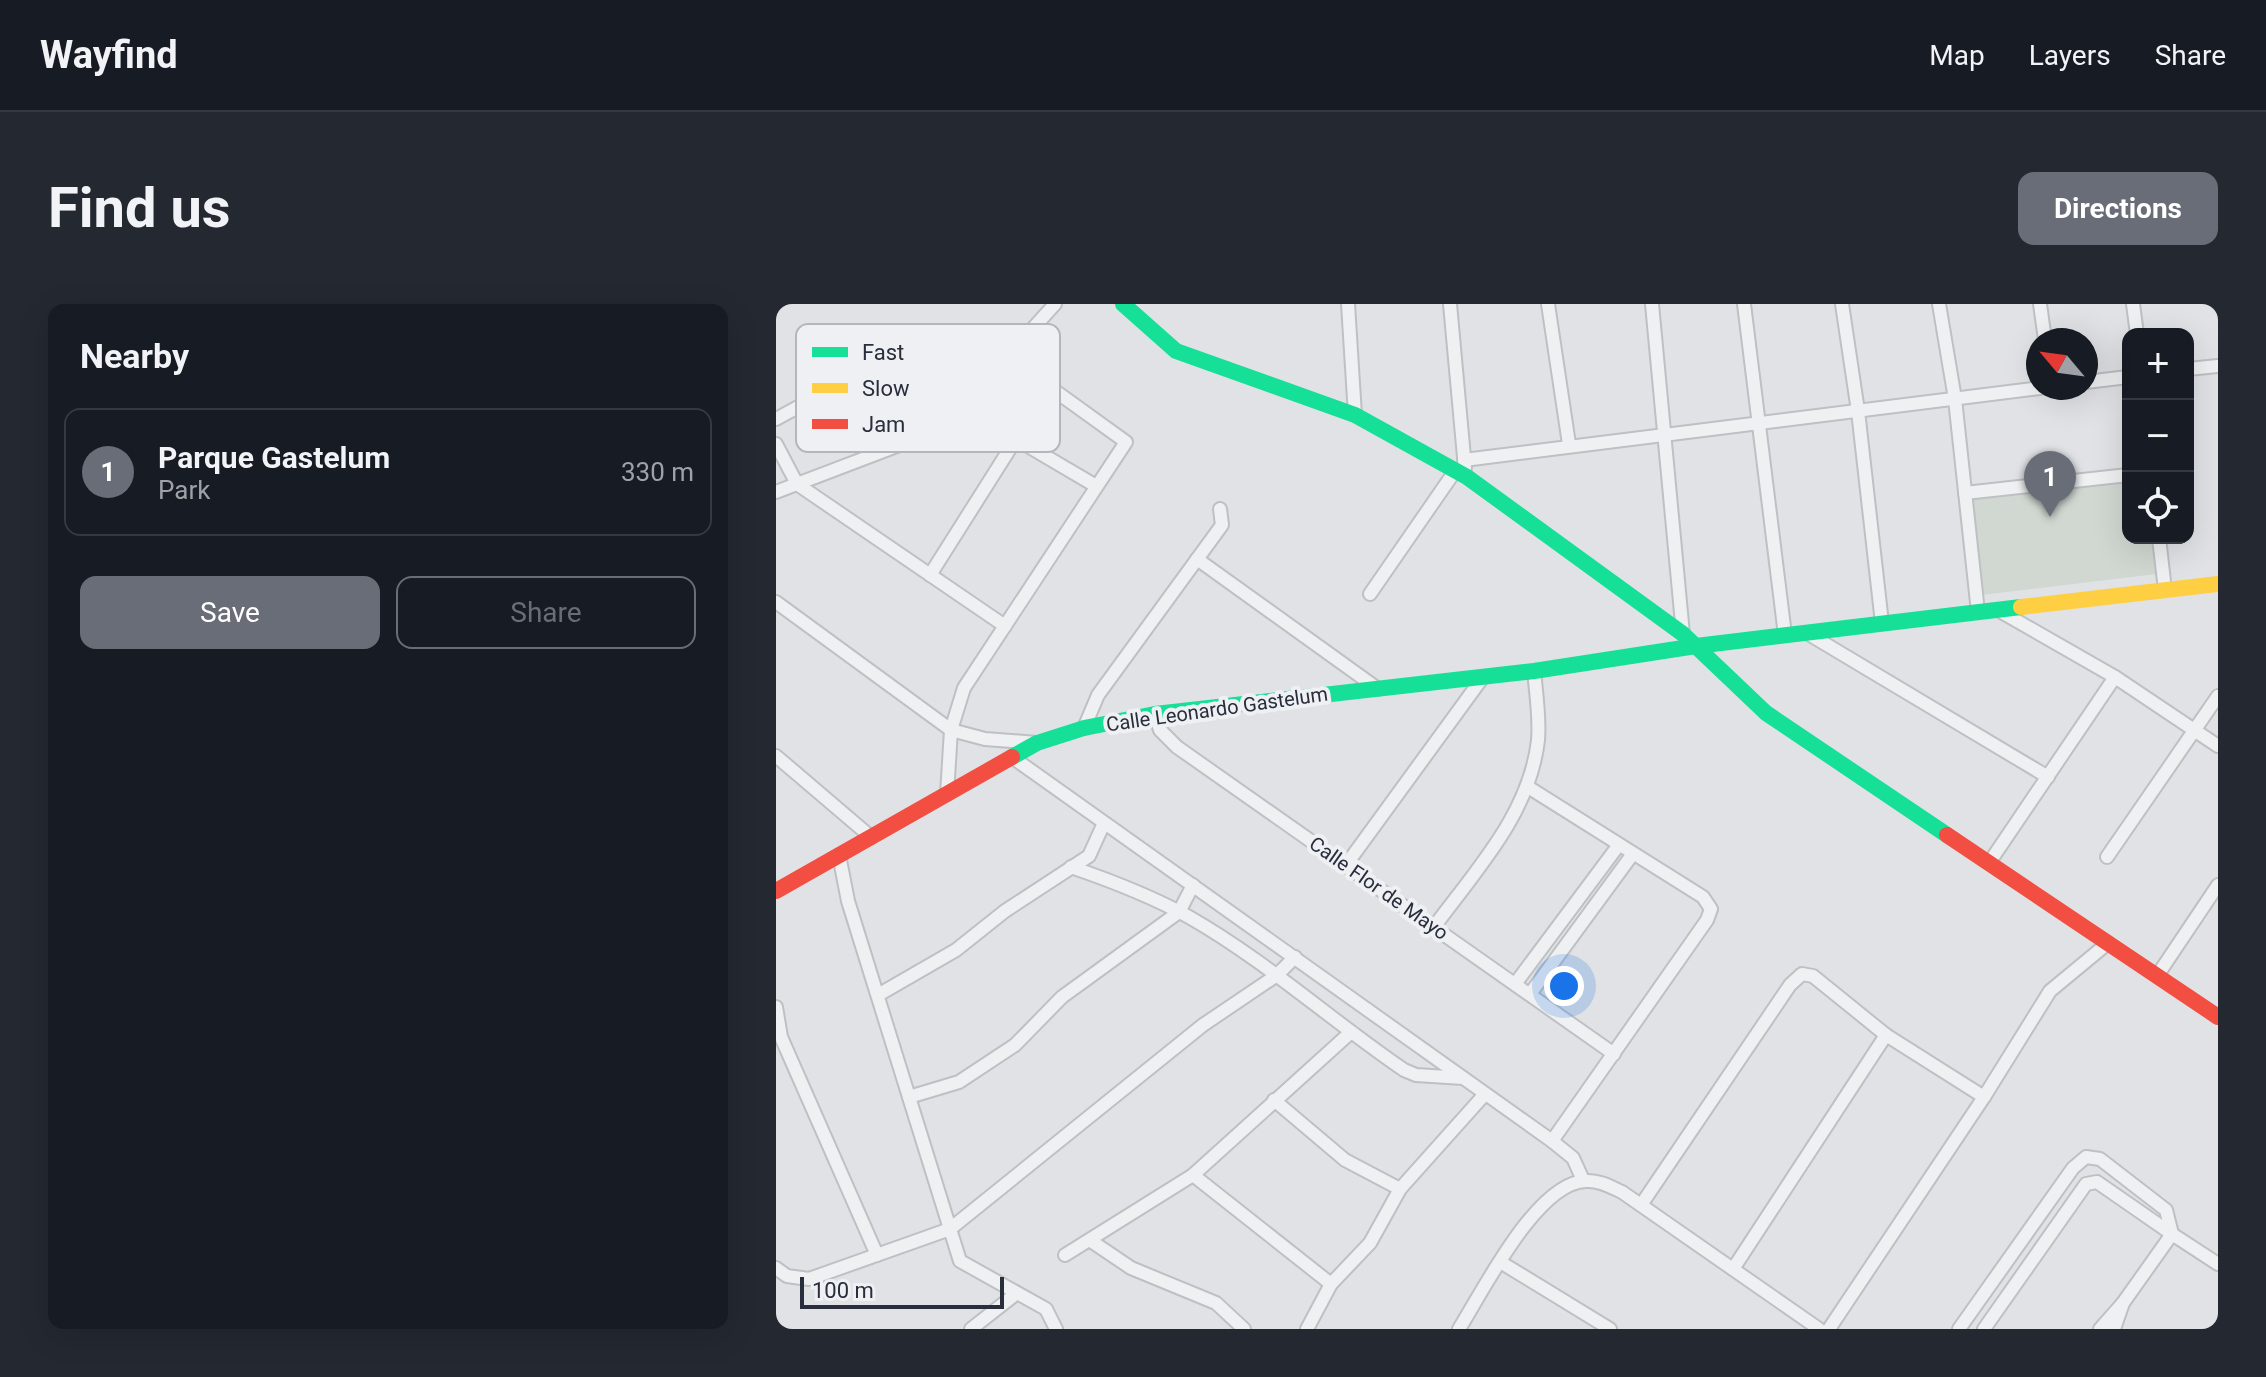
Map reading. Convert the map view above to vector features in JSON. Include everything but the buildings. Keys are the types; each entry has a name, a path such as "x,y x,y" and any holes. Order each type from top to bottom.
{"street":[{"path":"1037,324 1055,304"},
{"path":"1123,304 1176,351 1355,415 1462,470 1690,640 1766,713 2218,1017"},
{"path":"1348,304 1355,415"},
{"path":"1450,304 1462,470"},
{"path":"1548,304 1569,444"},
{"path":"1652,304 1690,640"},
{"path":"1744,304 1785,635"},
{"path":"1842,304 1858,411 1882,623"},
{"path":"1939,304 1955,399 1978,612"},
{"path":"2040,304 2043,328"},
{"path":"2133,304 2136,328"},
{"path":"2194,368 2218,366"},
{"path":"2098,381 2122,378"},
{"path":"1370,594 1462,470 1569,444 1666,435 2026,390"},
{"path":"947,794 951,730 964,688 1126,442 1060,394"},
{"path":"776,419 796,408"},
{"path":"776,444 797,484 1005,626"},
{"path":"776,492 881,452"},
{"path":"930,575 1008,452"},
{"path":"1038,452 1096,486"},
{"path":"1965,493 2122,476"},
{"path":"1084,728 1098,695 1222,525 1220,509"},
{"path":"2160,544 2165,590"},
{"path":"1197,559 1378,689"},
{"name":"Calle Leonardo Gastelum","path":"776,891 1037,743 1084,728 1155,714 1534,671 1690,640 1785,635 2218,584"},
{"path":"776,602 951,730 985,739 1037,743"},
{"path":"1998,610 2115,677 2218,746"},
{"path":"1806,632 2048,777"},
{"path":"1434,927 1509,824 1528,787 1538,738 1534,671"},
{"path":"1346,865 1483,677"},
{"path":"1989,863 2115,677"},
{"path":"2107,857 2218,696"},
{"name":"Calle Flor de Mayo","path":"1155,714 1160,730 1177,747 1614,1054"},
{"path":"776,756 793,775 871,837"},
{"path":"1012,757 1552,1141 1573,1158 1583,1180"},
{"path":"1528,787 1703,897 1711,909 1707,920 1552,1141"},
{"path":"878,995 956,950 1005,911 1089,856 1104,823"},
{"path":"1515,984 1618,846"},
{"path":"839,855 848,901 960,1261 1046,1309 1056,1329"},
{"path":"1530,994 1632,855"},
{"path":"1071,867 1129,887 1179,912 1277,975 1350,1033 1416,1075 1465,1079"},
{"path":"909,1097 959,1082 1015,1045 1062,997 1179,912 1193,885"},
{"path":"2157,976 2218,885"},
{"path":"1829,1329 1984,1097 2050,991 2108,943"},
{"path":"776,1268 787,1276 809,1279 950,1229 1203,1025 1277,975 1295,957"},
{"path":"1641,1205 1790,985 1802,974 1813,976 1886,1035 1984,1097"},
{"path":"776,1007 781,1037 877,1255"},
{"path":"1065,1255 1193,1175 1350,1033"},
{"path":"1733,1269 1886,1035"},
{"path":"1307,1329 1331,1284 1370,1243 1400,1189 1485,1094"},
{"path":"1274,1100 1345,1160 1400,1189"},
{"path":"1959,1329 2073,1168 2086,1157 2100,1159 2166,1210 2172,1234 2123,1303 2100,1329"},
{"path":"1193,1175 1331,1284"},
{"path":"1459,1329 1535,1212 1558,1191 1583,1180 1600,1182 1641,1205 1733,1269 1804,1325 1819,1329"},
{"path":"1984,1329 2086,1184 2097,1182 2218,1264"},
{"path":"1091,1241 1131,1268 1216,1303 1244,1329"},
{"path":"1502,1263 1610,1329"},
{"path":"971,1329 1017,1293"},
{"path":"2114,1329 2123,1303"}],"shaded area":[{"path":"2122,481 2122,544 2154,544 2156,574 1981,595 1970,497"}],"traffic: fast":[{"path":"1123,304 1176,351 1355,415 1467,477 1683,634 1766,713 1947,835"},
{"path":"1012,757 1037,743 1084,728 1155,714 1534,671 1696,646 2021,607"}],"traffic: slow":[{"path":"2021,607 2218,584"}],"traffic: jam":[{"path":"776,891 1012,757"},
{"path":"1947,835 2218,1017"}],"place":[{"name":"Parque Gastelum","path":"2050,517"}]}
